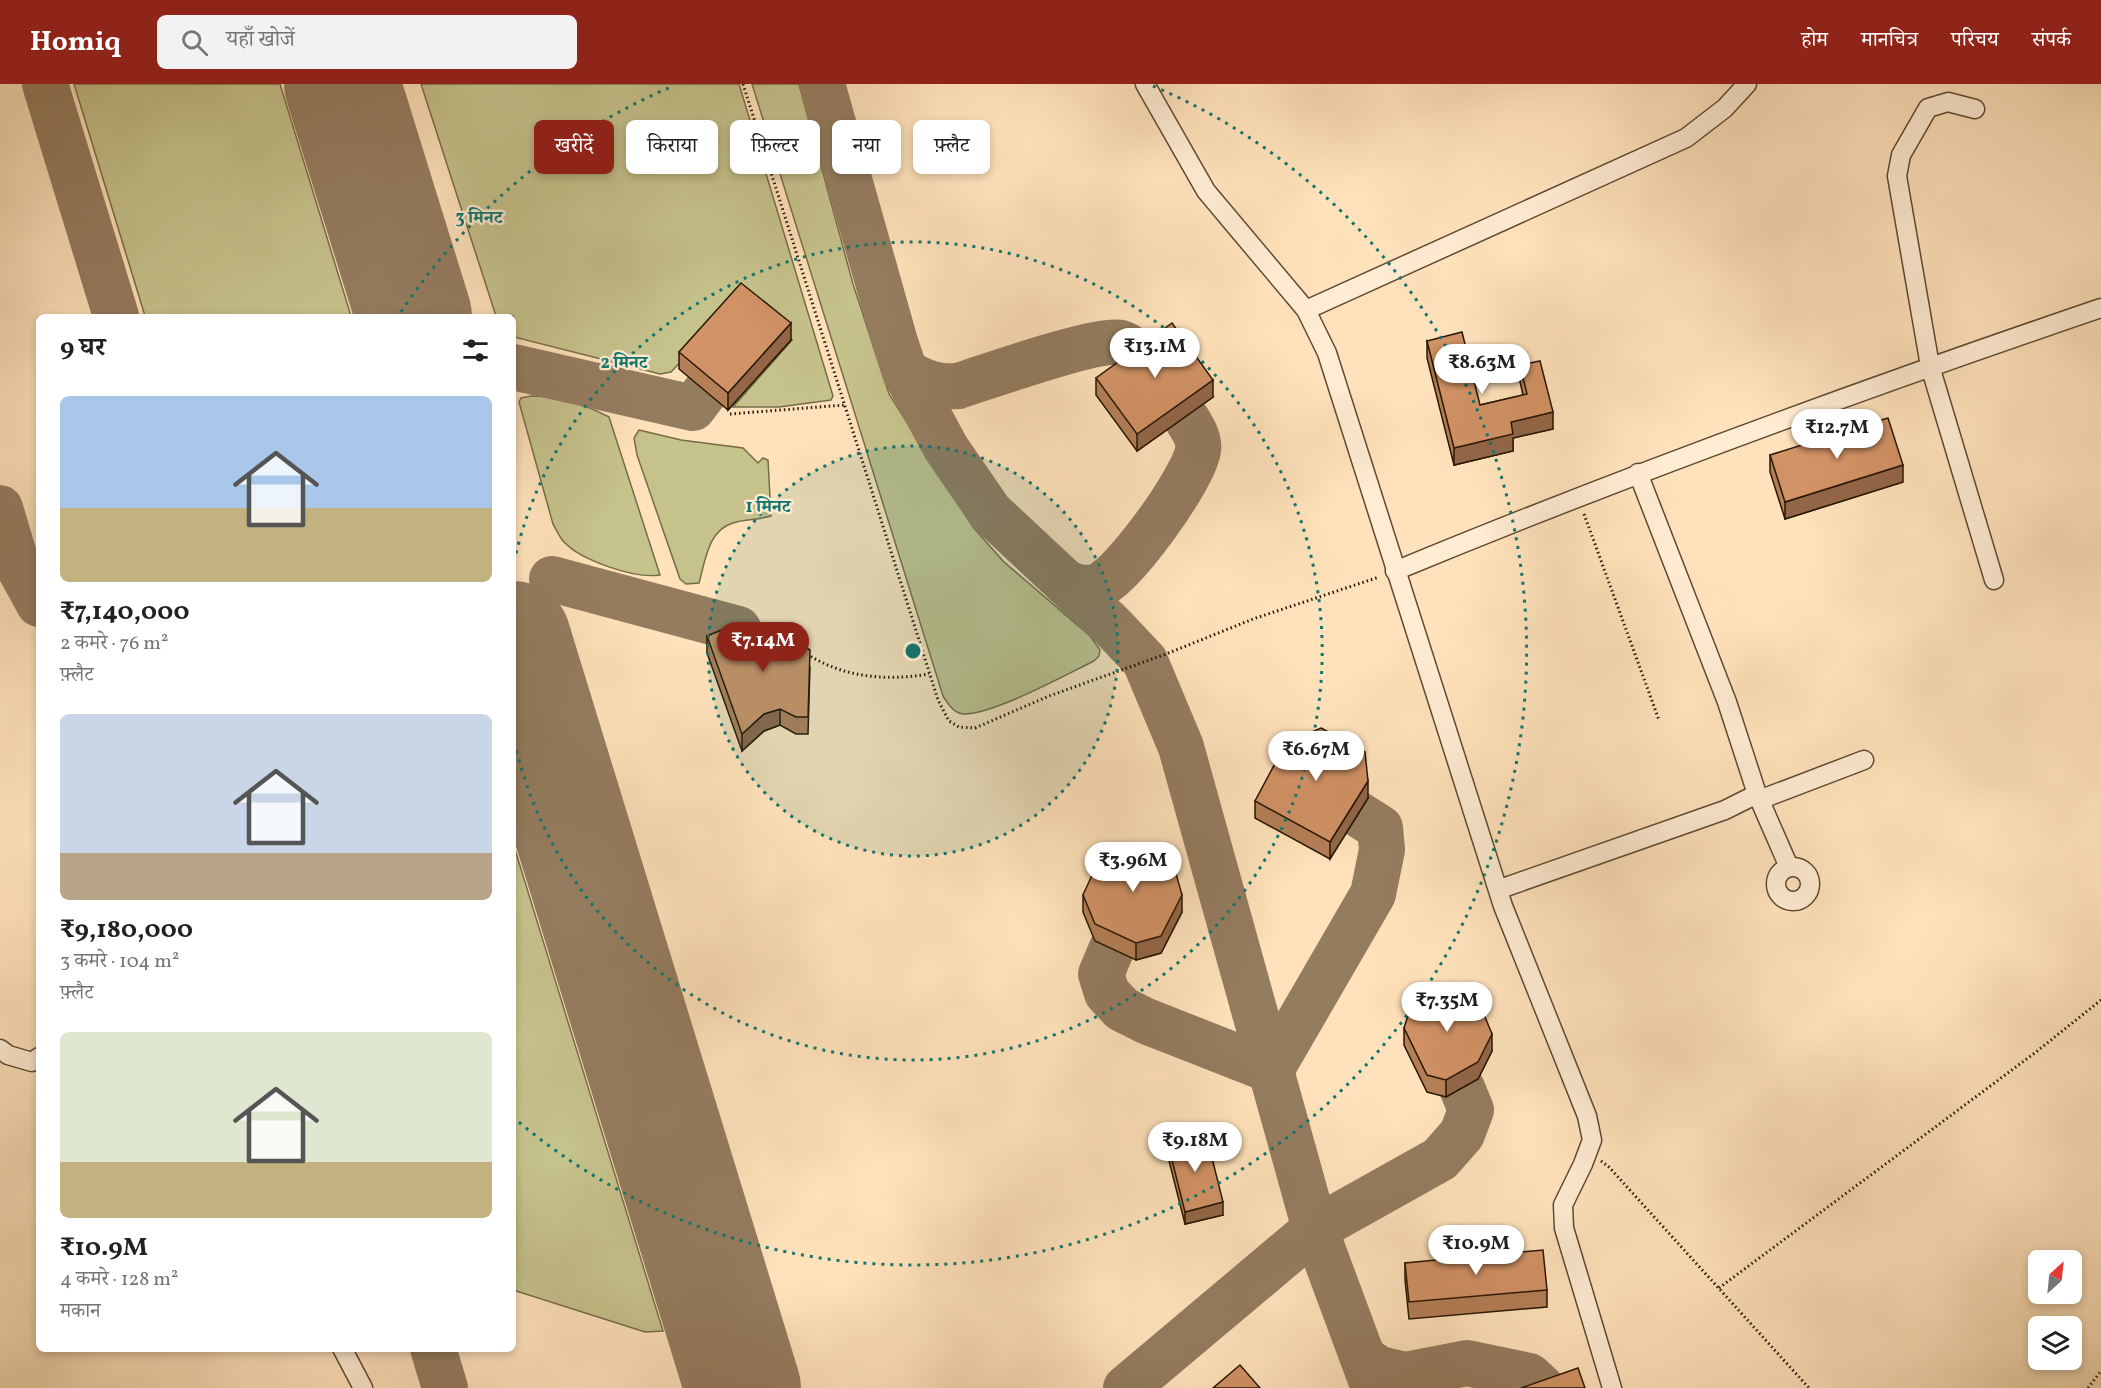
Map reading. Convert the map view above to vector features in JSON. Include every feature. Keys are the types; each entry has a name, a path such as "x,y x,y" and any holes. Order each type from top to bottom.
{"lane":[{"path":"1146,84 1206,191 1306,310 1327,353 1395,571 1500,889 1503,906 1587,1116 1592,1140 1563,1205 1564,1228 1612,1388"},
{"path":"1306,310 1686,138 1725,108 1747,84"},
{"path":"1975,109 1948,102 1928,108 1901,155 1897,177 1930,366 1994,580"},
{"path":"1395,571 1638,473 1930,366 2101,308"},
{"path":"1638,473 1727,702 1758,797 1789,867"},
{"path":"1500,889 1864,760"},
{"path":"0,1049 8,1055 32,1062 36,1059"},
{"path":"344,1352 363,1388"}],"path":[{"path":"743,84 938,700 949,721 959,727 975,728 1048,696 1166,654 1253,619 1395,571"},
{"path":"730,414 844,405"},
{"path":"1577,496 1659,720"},
{"path":"800,650 820,662 862,676 909,677 930,674"},
{"path":"1719,1288 2036,1052 2101,1000"},
{"path":"1587,1152 1609,1167 1809,1388"},
{"path":"2088,1388 2101,1371"}],"shaded area":[{"path":"74,84 280,84 350,314 144,314"},
{"path":"421,84 739,84 750,120 730,120 730,174 766,174 833,396 831,400 779,407 733,407 792,340 741,299 671,372 660,374 516,338 516,314 495,314"},
{"path":"752,84 799,84 809,120 763,120"},
{"path":"820,162 853,284 889,394 973,527 1003,561 1090,636 1100,650 1099,656 1094,661 1026,695 986,710 970,714 959,713 951,708 943,696 780,174 820,174"},
{"path":"551,397 571,402 609,417 660,575 636,574 608,567 582,555 562,539 553,524 519,402 521,398"},
{"path":"639,430 681,440 743,448 758,463 763,458 768,460 771,516 733,523 718,532 709,548 699,583 686,584 680,579 637,455 634,438"},
{"path":"516,853 663,1331 645,1332 516,1291"}],"building":[{"path":"741,283 791,323 728,393 679,352"},
{"path":"1172,323 1213,380 1137,434 1096,378"},
{"path":"1462,332 1480,405 1527,394 1520,365 1540,361 1553,412 1511,422 1513,434 1454,448 1427,341"},
{"path":"1888,418 1903,465 1785,502 1770,455"},
{"path":"767,623 810,650 808,717 796,717 780,709 764,714 742,734 707,636 724,629 728,635"},
{"path":"1321,728 1365,752 1368,781 1330,842 1255,801 1286,743"},
{"path":"1130,843 1173,863 1182,895 1161,936 1136,943 1095,924 1083,895 1102,853"},
{"path":"1438,986 1480,1005 1492,1034 1478,1062 1446,1080 1427,1075 1404,1028 1412,1003"},
{"path":"1206,1134 1223,1202 1185,1212 1168,1144"},
{"path":"1543,1250 1547,1290 1409,1302 1405,1263"},
{"path":"1240,1365 1260,1388 1213,1388"},
{"path":"1578,1368 1585,1388 1521,1388"}],"taxiway":[{"path":"45,84 115,314"},
{"path":"822,84 905,372 946,448 990,512 1110,624 1145,661 1181,747 1315,1229 1374,1388"},
{"path":"905,372 930,384 958,386 1042,359 1109,343 1121,343 1128,346 1142,362"},
{"path":"516,368 693,408 705,392"},
{"path":"1066,583 1089,588 1098,586 1109,579 1124,565 1156,525 1184,482 1194,464 1198,450 1196,437 1185,416"},
{"path":"0,508 16,562 36,599"},
{"path":"552,579 738,629 748,646"},
{"path":"1112,948 1101,974 1107,993 1122,1009 1146,1021 1271,1070 1373,894 1382,850 1380,828 1358,814"},
{"path":"1126,1388 1315,1229 1440,1159 1462,1134 1471,1110 1462,1088"},
{"path":"434,1352 445,1388"},
{"path":"1364,1359 1379,1369 1405,1375 1467,1363 1529,1376 1542,1388"}],"runway":[{"path":"342,84 413,314"},
{"path":"516,649 743,1388"}]}
